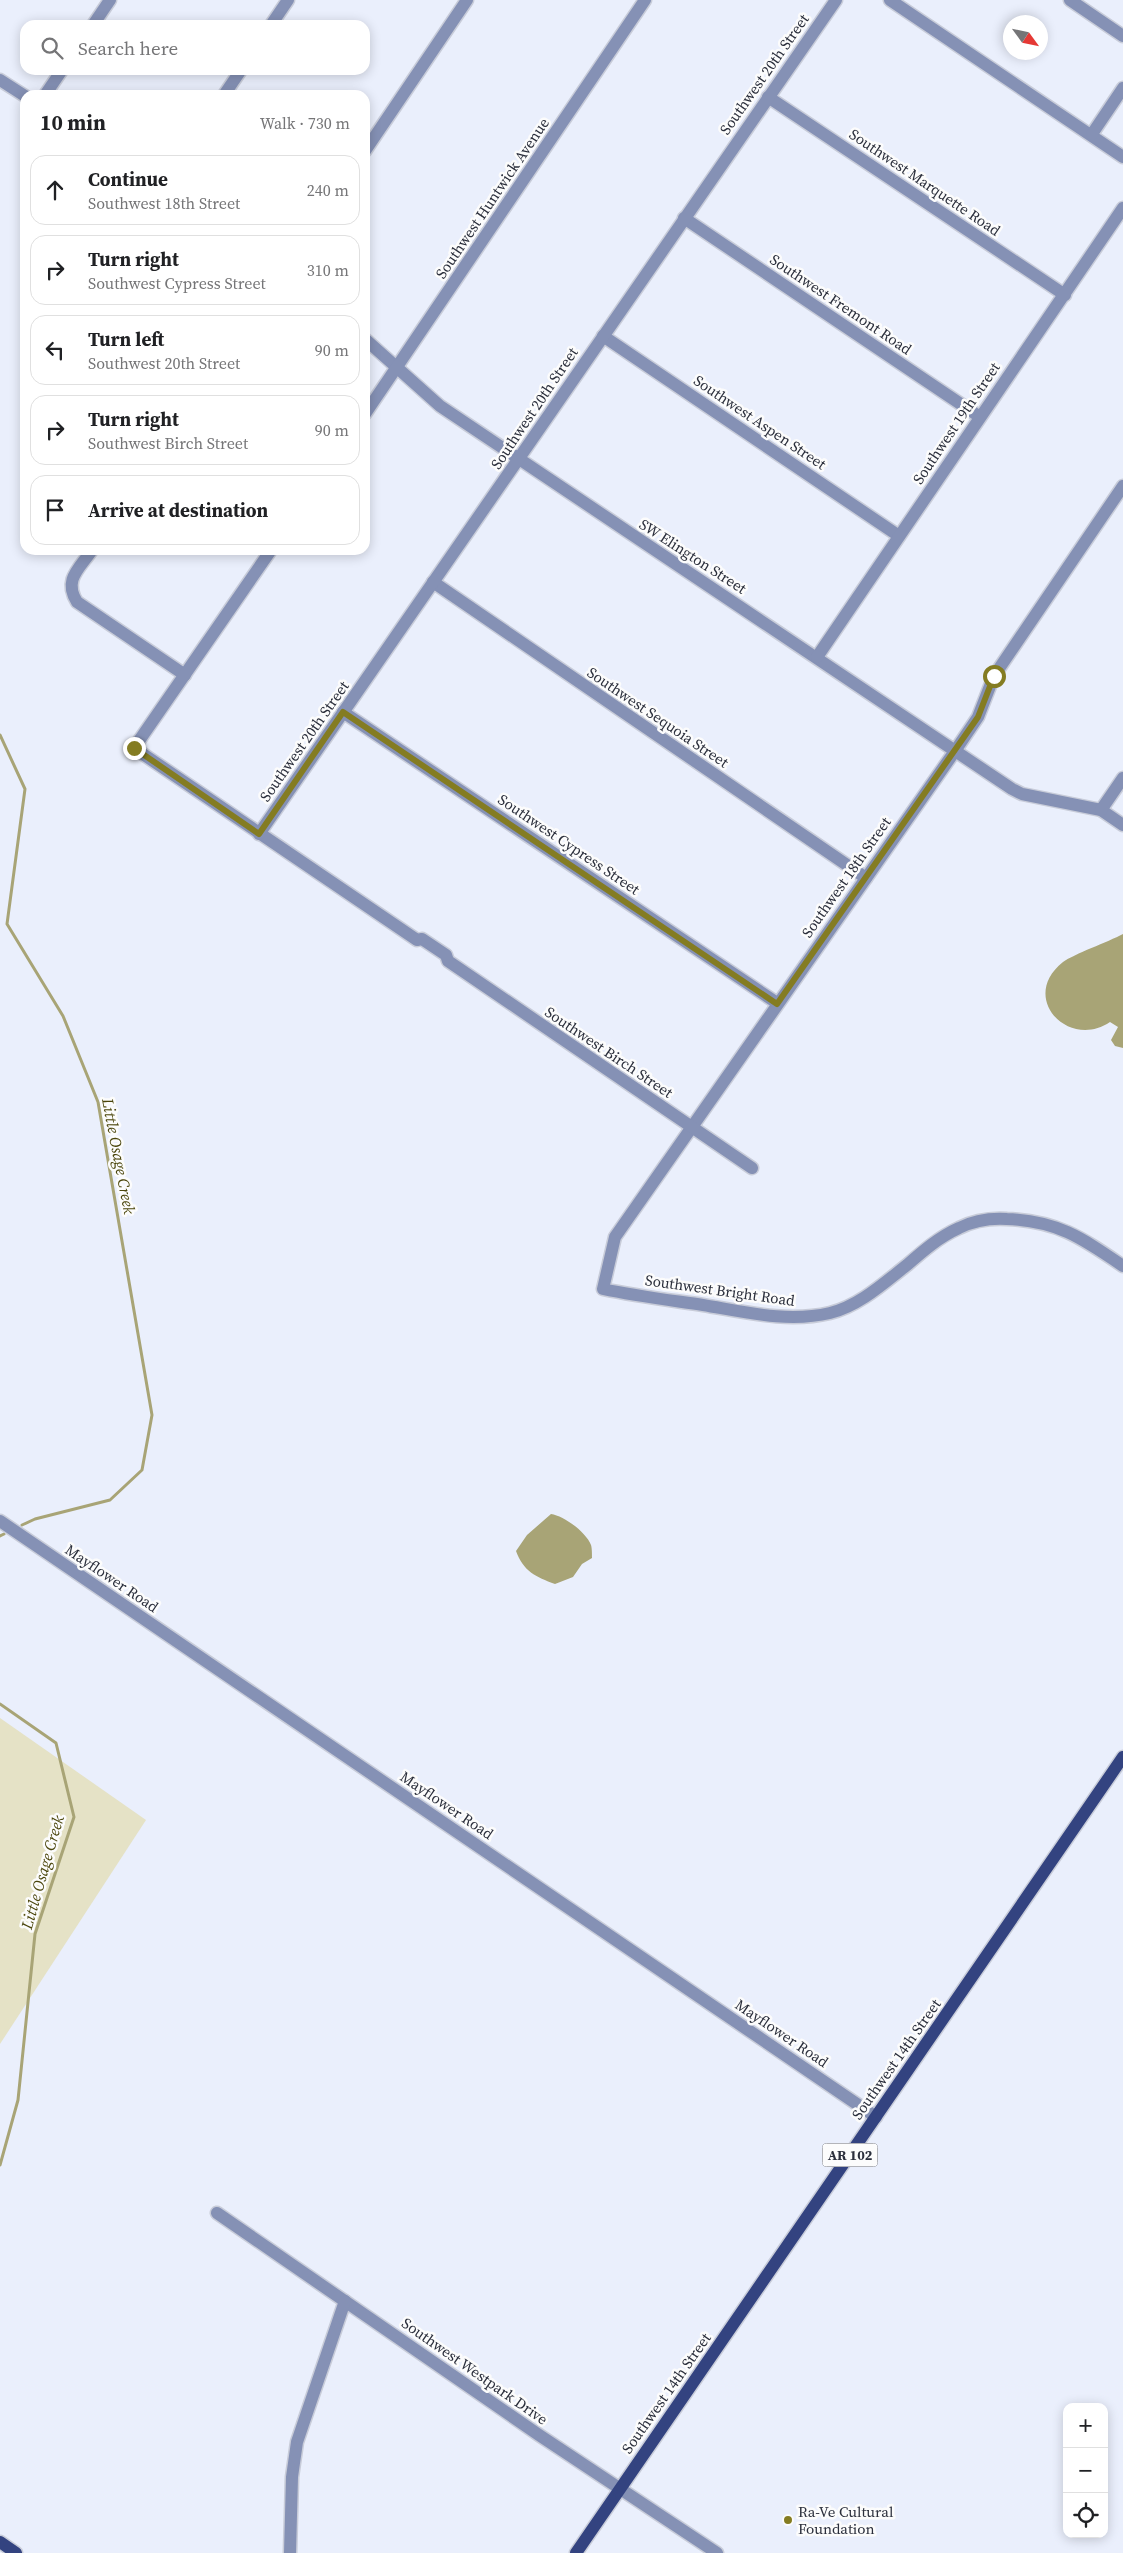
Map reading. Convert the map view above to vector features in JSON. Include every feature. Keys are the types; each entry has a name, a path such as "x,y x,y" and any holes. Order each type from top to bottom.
{"main road":[{"name":"Southwest 14th Street","path":"576,2553 1123,1757"},
{"path":"0,2542 16,2553"}],"street":[{"path":"96,20 110,0"},
{"path":"274,20 288,0"},
{"path":"370,144 467,0"},
{"name":"Southwest Huntwick Avenue","path":"370,407 645,0"},
{"name":"Southwest 20th Street","path":"259,834 836,0"},
{"path":"890,0 1092,134 1123,157"},
{"path":"1070,0 1123,36"},
{"path":"48,90 59,75"},
{"path":"227,90 238,75"},
{"path":"0,80 20,93"},
{"path":"1092,134 1123,88"},
{"name":"Southwest Marquette Road","path":"768,97 1065,295"},
{"name":"Southwest 19th Street","path":"817,657 1123,208"},
{"name":"Southwest Fremont Road","path":"684,218 980,417"},
{"name":"Southwest Aspen Street","path":"603,336 899,536"},
{"name":"SW Elington Street","path":"370,344 440,406 1012,789 1022,794 1101,810"},
{"name":"Southwest 18th Street","path":"602,1289 615,1237 978,717 994,676 1123,486"},
{"path":"89,555 72,579 71,592 77,602 184,675 268,555"},
{"name":"Southwest Sequoia Street","path":"433,582 866,878"},
{"name":"Southwest Birch Street","path":"184,675 134,748 416,940 418,946 441,962 448,961 752,1168"},
{"name":"Southwest Cypress Street","path":"343,712 777,1004"},
{"path":"1123,778 1101,810 1123,825"},
{"name":"Southwest Bright Road","path":"602,1289 758,1315 800,1317 831,1312 853,1304 891,1278 934,1242 960,1227 979,1221 999,1219 1050,1224 1081,1238 1123,1266"},
{"name":"Mayflower Road","path":"0,1521 876,2117"},
{"name":"Southwest Westpark Drive","path":"218,2214 539,2435 717,2553"},
{"path":"290,2553 292,2477 297,2442 345,2301"}],"shaded area":[{"path":"1123,934 1123,1048 1115,1046 1111,1040 1118,1027 1110,1022 1094,1029 1079,1030 1065,1025 1054,1016 1047,1004 1046,991 1050,976 1063,962"},
{"path":"551,1514 562,1518 580,1530 591,1545 592,1551 592,1558 582,1564 573,1577 555,1584 542,1579 526,1568 516,1551 527,1535"},
{"path":"0,1718 146,1820 0,2044"}],"waterway":[{"name":"Little Osage Creek","path":"0,735 25,789 7,924 63,1016 98,1102 152,1415 142,1470 110,1500 35,1519 22,1525"},
{"name":"Little Osage Creek","path":"0,1536 4,1534"},
{"name":"Little Osage Creek","path":"0,1704 56,1743 74,1817 35,1934 18,2100 0,2165"}],"place":[{"name":"Ra-Ve Cultural Foundation","path":"788,2520"}],"route":[{"path":"134,748 259,834 343,712 777,1004 978,717 994,676"}]}
